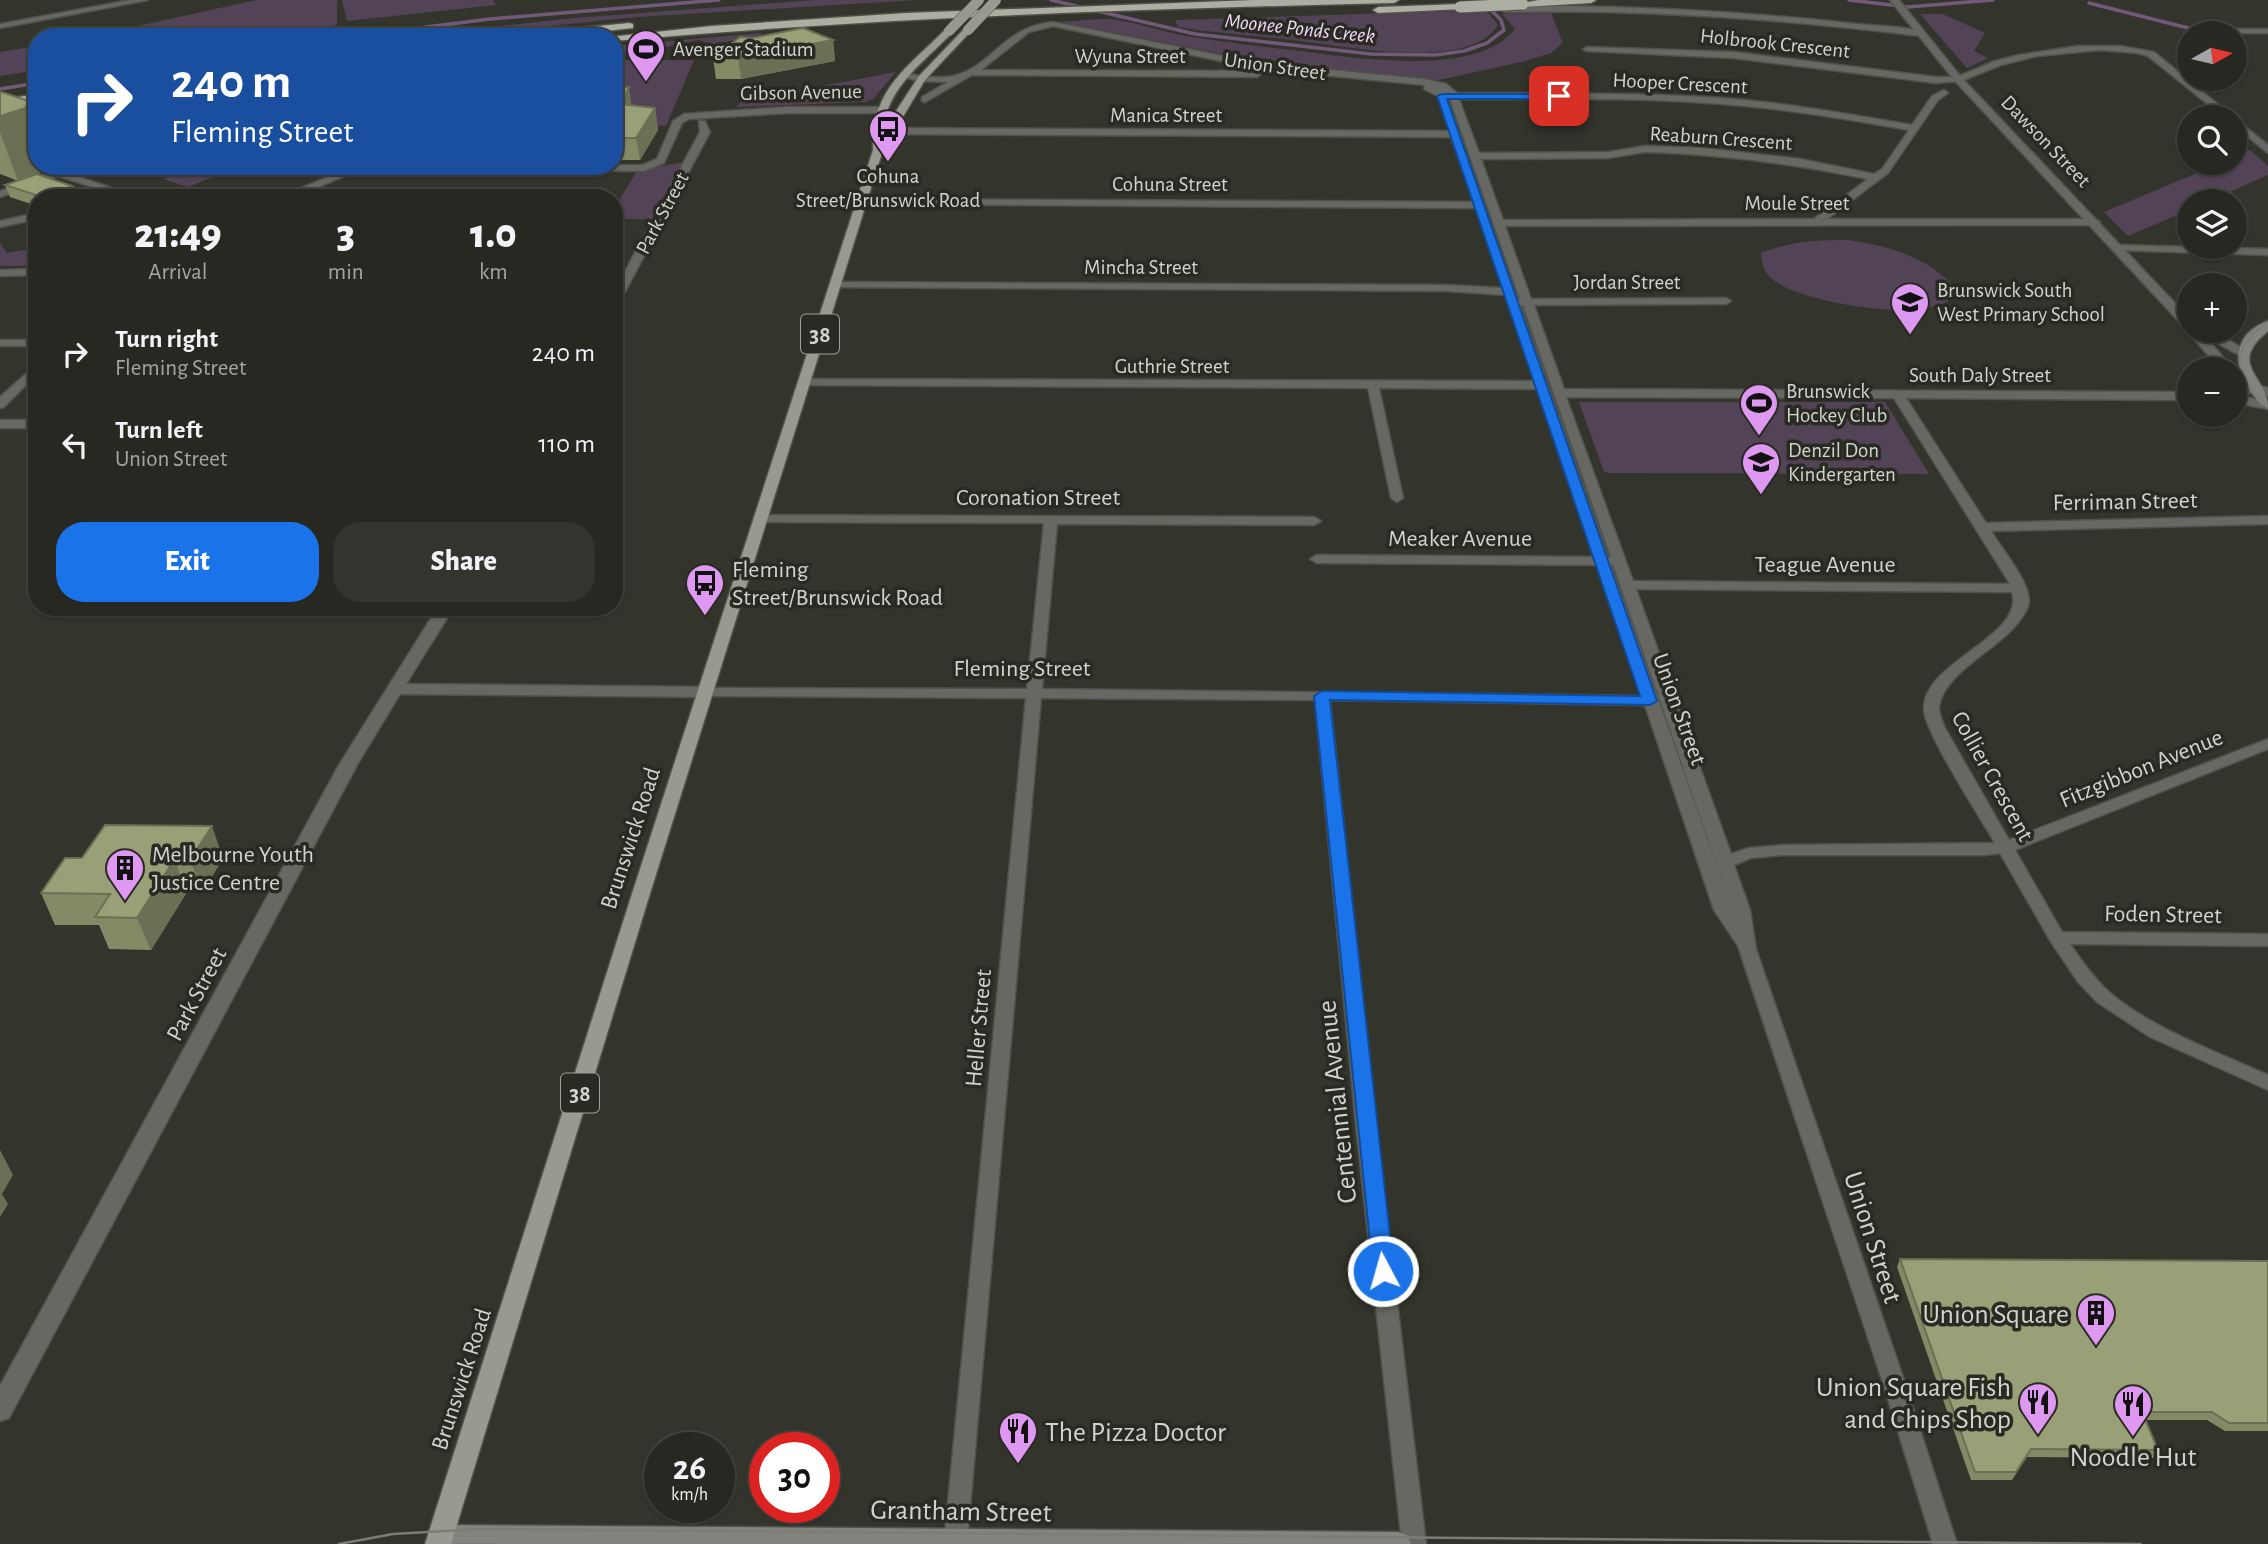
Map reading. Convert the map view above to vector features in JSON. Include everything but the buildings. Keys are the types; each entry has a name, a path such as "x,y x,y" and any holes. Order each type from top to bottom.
{"highway":[{"path":"619,28 754,16 1082,0"},
{"path":"623,37 782,25 1123,8 1394,0"},
{"path":"974,24 1149,15 1460,7 1591,0"},
{"path":"0,104 28,99"},
{"path":"0,111 28,106"}],"main road":[{"name":"38","path":"901,78 979,0"},
{"name":"38","path":"924,77 996,0"},
{"path":"965,15 974,24"},
{"name":"Brunswick Road","path":"439,1540 878,150 900,110 924,77"},
{"name":"Brunswick Road","path":"878,150 881,110 901,78"},
{"name":"Gibson Avenue","path":"881,110 900,110"},
{"path":"2268,326 2250,339 2243,352 2242,362 2252,386 2268,405"},
{"name":"Grantham Street","path":"439,1540 1398,1544"}],"street":[{"path":"0,26 144,0"},
{"path":"1495,0 1505,10 1691,10 1800,19 1921,34"},
{"name":"Dawson Street","path":"1894,0 1958,79 2177,310"},
{"name":"Union Street","path":"996,52 1029,27 1048,24 1234,62 1379,79 1434,89 1448,96 1476,156 1479,205 1723,910 1747,949"},
{"path":"2247,31 2268,31"},
{"name":"Holbrook Crescent","path":"1587,49 1733,55 1918,78 1958,79"},
{"path":"1958,79 2002,61 2036,54 2103,49 2144,52 2151,54 2214,105"},
{"path":"971,72 996,52"},
{"path":"925,99 956,75 996,52"},
{"name":"Wyuna Street","path":"956,75 971,72 1258,74 1304,71"},
{"path":"901,78 956,75"},
{"path":"1816,223 1878,178 1935,98 1944,93"},
{"name":"Union Street","path":"1448,96 1455,134 1500,223 1720,844 1741,910 1747,949 1893,1380 1945,1544"},
{"name":"Hooper Crescent","path":"1448,96 1709,100 1808,110 1914,128"},
{"name":"Gibson Avenue","path":"702,118 881,110"},
{"path":"623,167 643,167 661,161 681,118 702,118"},
{"name":"Park Street","path":"623,286 705,132 702,118"},
{"name":"Manica Street","path":"878,131 1455,134"},
{"path":"2247,132 2268,150"},
{"name":"Reaburn Crescent","path":"1476,156 1608,155 1645,149 1702,150 1800,162 1878,178"},
{"path":"0,194 52,175"},
{"path":"64,175 109,189"},
{"path":"306,189 340,175"},
{"path":"0,184 14,189"},
{"name":"Cohuna Street","path":"861,202 1479,205"},
{"path":"0,224 28,218"},
{"name":"Moule Street","path":"1500,223 2095,222"},
{"path":"2122,251 2268,252"},
{"path":"0,273 28,272"},
{"name":"Mincha Street","path":"835,285 1446,288 1509,293"},
{"path":"1509,293 1528,302"},
{"name":"Jordan Street","path":"1528,302 1726,301"},
{"path":"0,343 28,343"},
{"path":"2204,343 2217,357"},
{"path":"2226,343 2243,352"},
{"path":"0,404 28,376"},
{"name":"Guthrie Street","path":"804,383 1541,385"},
{"path":"2247,383 2268,392"},
{"path":"1373,386 1397,498"},
{"path":"2247,388 2252,386"},
{"name":"South Daly Street","path":"1560,393 2177,396"},
{"path":"1897,394 2020,588"},
{"path":"2247,401 2268,405"},
{"path":"0,424 28,424"},
{"name":"Coronation Street","path":"762,518 1314,521"},
{"name":"Heller Street","path":"955,1542 1029,727 1035,693 1051,520"},
{"name":"Ferriman Street","path":"1982,527 2268,520"},
{"name":"Meaker Avenue","path":"1317,559 1601,561"},
{"path":"1601,561 1621,561"},
{"name":"Teague Avenue","path":"1629,585 2020,588"},
{"name":"Collier Crescent","path":"2020,588 2022,606 2014,620 1937,689 1932,707 1937,728 2057,938 2084,978 2129,1016 2157,1032 2268,1083"},
{"name":"Park Street","path":"0,1410 348,765 440,616"},
{"name":"Fleming Street","path":"394,689 1035,693 1650,701"},
{"name":"Centennial Avenue","path":"1322,696 1414,1544"},
{"name":"Fitzgibbon Avenue","path":"1720,844 1782,849 1986,850 2006,847 2268,744"},
{"name":"Fitzgibbon Avenue","path":"1725,862 1749,853 1782,849"},
{"name":"Foden Street","path":"2057,938 2268,940"}],"shaded area":[{"path":"256,0 337,0 337,25 315,28 129,28"},
{"path":"342,0 493,0 496,5 347,21"},
{"path":"814,0 917,0 637,17 531,28 482,28 574,18"},
{"path":"1486,10 1498,25 1484,39 1463,48 1408,53 1178,27 1175,20"},
{"path":"1551,13 1563,43 1551,53 1434,81 1276,64 1059,22 1108,19 1225,42 1350,57 1413,61 1444,60 1473,54 1497,45 1515,29 1502,14"},
{"path":"1920,14 1943,14 1985,33 1974,51 1988,58 1967,68"},
{"path":"762,35 709,45 700,40 642,52 623,53 623,45"},
{"path":"28,47 28,71 0,76 0,52"},
{"name":"Avenger Stadium","path":"623,60 694,60 666,126 623,122"},
{"path":"896,72 873,99 865,102 736,107 742,101"},
{"path":"2250,150 2268,166 2268,175 2236,189 2177,189 2177,215 2128,236 2104,212 2192,175 2247,175 2247,151"},
{"path":"683,162 652,219 623,219 623,194 637,171"},
{"path":"173,175 218,175 188,187 163,179"},
{"path":"1848,240 1909,255 1935,270 1958,291 1946,302 1925,308 1867,308 1836,303 1784,287 1770,277 1763,266 1761,253 1772,249 1804,242"},
{"path":"0,243 7,253 28,250 28,266 0,266"},
{"name":"Brunswick Hockey Club","path":"1579,402 1885,402 1929,474 1604,472"}],"waterway":[{"name":"Moonee Ponds Creek","path":"418,28 490,19 719,0"},
{"name":"Moonee Ponds Creek","path":"1051,0 1195,34 1371,54 1435,55 1464,51 1487,43 1504,30 1501,20 1481,0"},
{"name":"Moonee Ponds Creek","path":"1849,0 1908,7 1993,0"},
{"path":"2089,3 2177,25"},
{"name":"Moonee Ponds Creek","path":"0,89 28,84"}],"tram line":[{"path":"2268,322 2245,343 2240,363 2249,384 2268,408"},
{"path":"339,1544 393,1534 480,1529 2141,1544"},
{"path":"454,1544 499,1544"}],"place":[{"name":"Avenger Stadium","path":"646,83"},
{"name":"Cohuna Street/Brunswick Road","path":"888,163"},
{"name":"Brunswick South West Primary School","path":"1910,336"},
{"name":"Brunswick Hockey Club","path":"1759,437"},
{"name":"Denzil Don Kindergarten","path":"1761,496"},
{"name":"Fleming Street/Brunswick Road","path":"705,617"},
{"name":"Melbourne Youth Justice Centre","path":"125,902"},
{"name":"Union Square","path":"2096,1347"},
{"name":"Union Square Fish and Chips Shop","path":"2038,1436"},
{"name":"Noodle Hut","path":"2133,1438"},
{"name":"The Pizza Doctor","path":"1018,1465"}],"route":[{"path":"1383,1271 1322,696 1650,701 1442,96 1559,96"}]}
